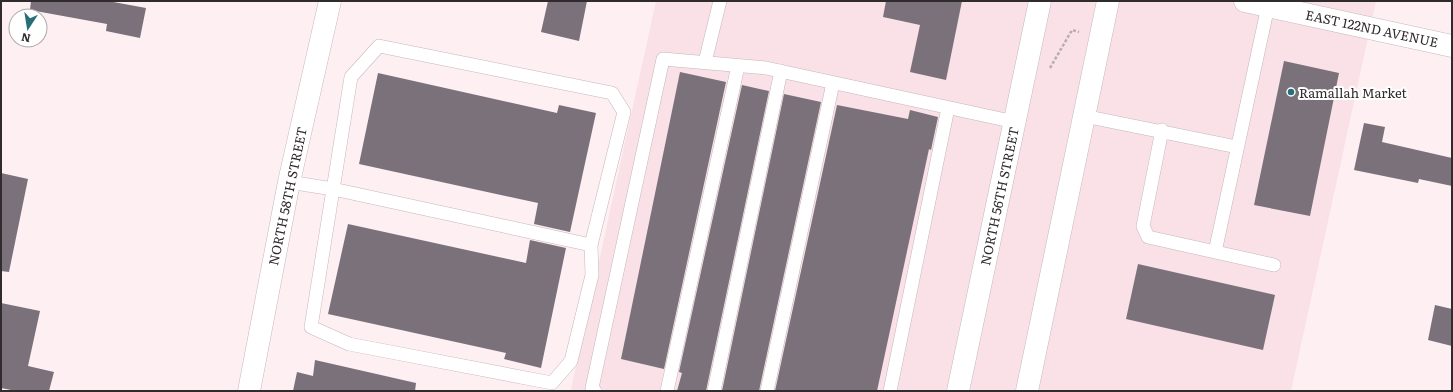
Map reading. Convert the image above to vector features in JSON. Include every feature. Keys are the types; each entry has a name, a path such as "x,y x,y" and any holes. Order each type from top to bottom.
{"main road":[{"name":"NORTH 58TH STREET","path":"249,391 289,182 330,1"},
{"name":"NORTH 56TH STREET","path":"958,391 1040,1"},
{"path":"1027,391 1108,1"},
{"name":"EAST 122ND AVENUE","path":"1246,1 1452,46"}],"lane":[{"path":"705,62 720,1"},
{"path":"1215,252 1268,6"},
{"path":"379,46 612,93 624,112 591,245 592,275 571,361 552,383 349,344 311,327 351,77 379,46"},
{"path":"595,391 592,388 663,58 781,72 1015,122"},
{"path":"667,391 738,66"},
{"path":"714,391 781,72"},
{"path":"767,391 833,83"},
{"path":"890,391 948,108"},
{"path":"1084,116 1162,130 1237,147"},
{"path":"1162,130 1143,226 1148,237 1274,265"},
{"path":"289,182 333,189 591,245"}],"path":[{"path":"1046,74 1072,30 1079,32"}],"shaded area":[{"path":"656,1 1376,1 1291,391 578,391 571,389"}],"building":[{"path":"31,1 108,1 146,8 140,38 106,31 107,24 48,13 48,8 30,8"},
{"path":"548,1 587,1 579,41 541,32"},
{"path":"886,1 962,1 946,80 910,72 920,25 883,17"},
{"path":"1284,61 1339,73 1310,216 1254,205"},
{"path":"680,72 726,82 664,369 621,359"},
{"path":"378,73 557,113 559,105 596,113 570,232 534,224 538,203 359,164"},
{"path":"742,85 769,91 706,391 677,391 682,373 679,372"},
{"path":"784,94 821,102 759,391 722,391"},
{"path":"837,105 908,119 910,110 938,117 931,150 929,149 877,391 775,391"},
{"path":"1364,123 1385,127 1382,142 1452,158 1452,186 1419,179 1418,183 1354,170"},
{"path":"1,173 28,179 9,272 1,271"},
{"path":"348,224 526,263 530,240 566,248 541,368 504,359 506,353 328,314"},
{"path":"1138,264 1275,295 1263,350 1126,319"},
{"path":"1,303 40,311 28,366 54,372 49,391 16,391 1,388"},
{"path":"1435,305 1452,309 1452,346 1428,340"},
{"path":"315,360 416,383 415,391 293,391 297,372 313,376"}],"place":[{"name":"Ramallah Market","path":"1291,92"}]}
